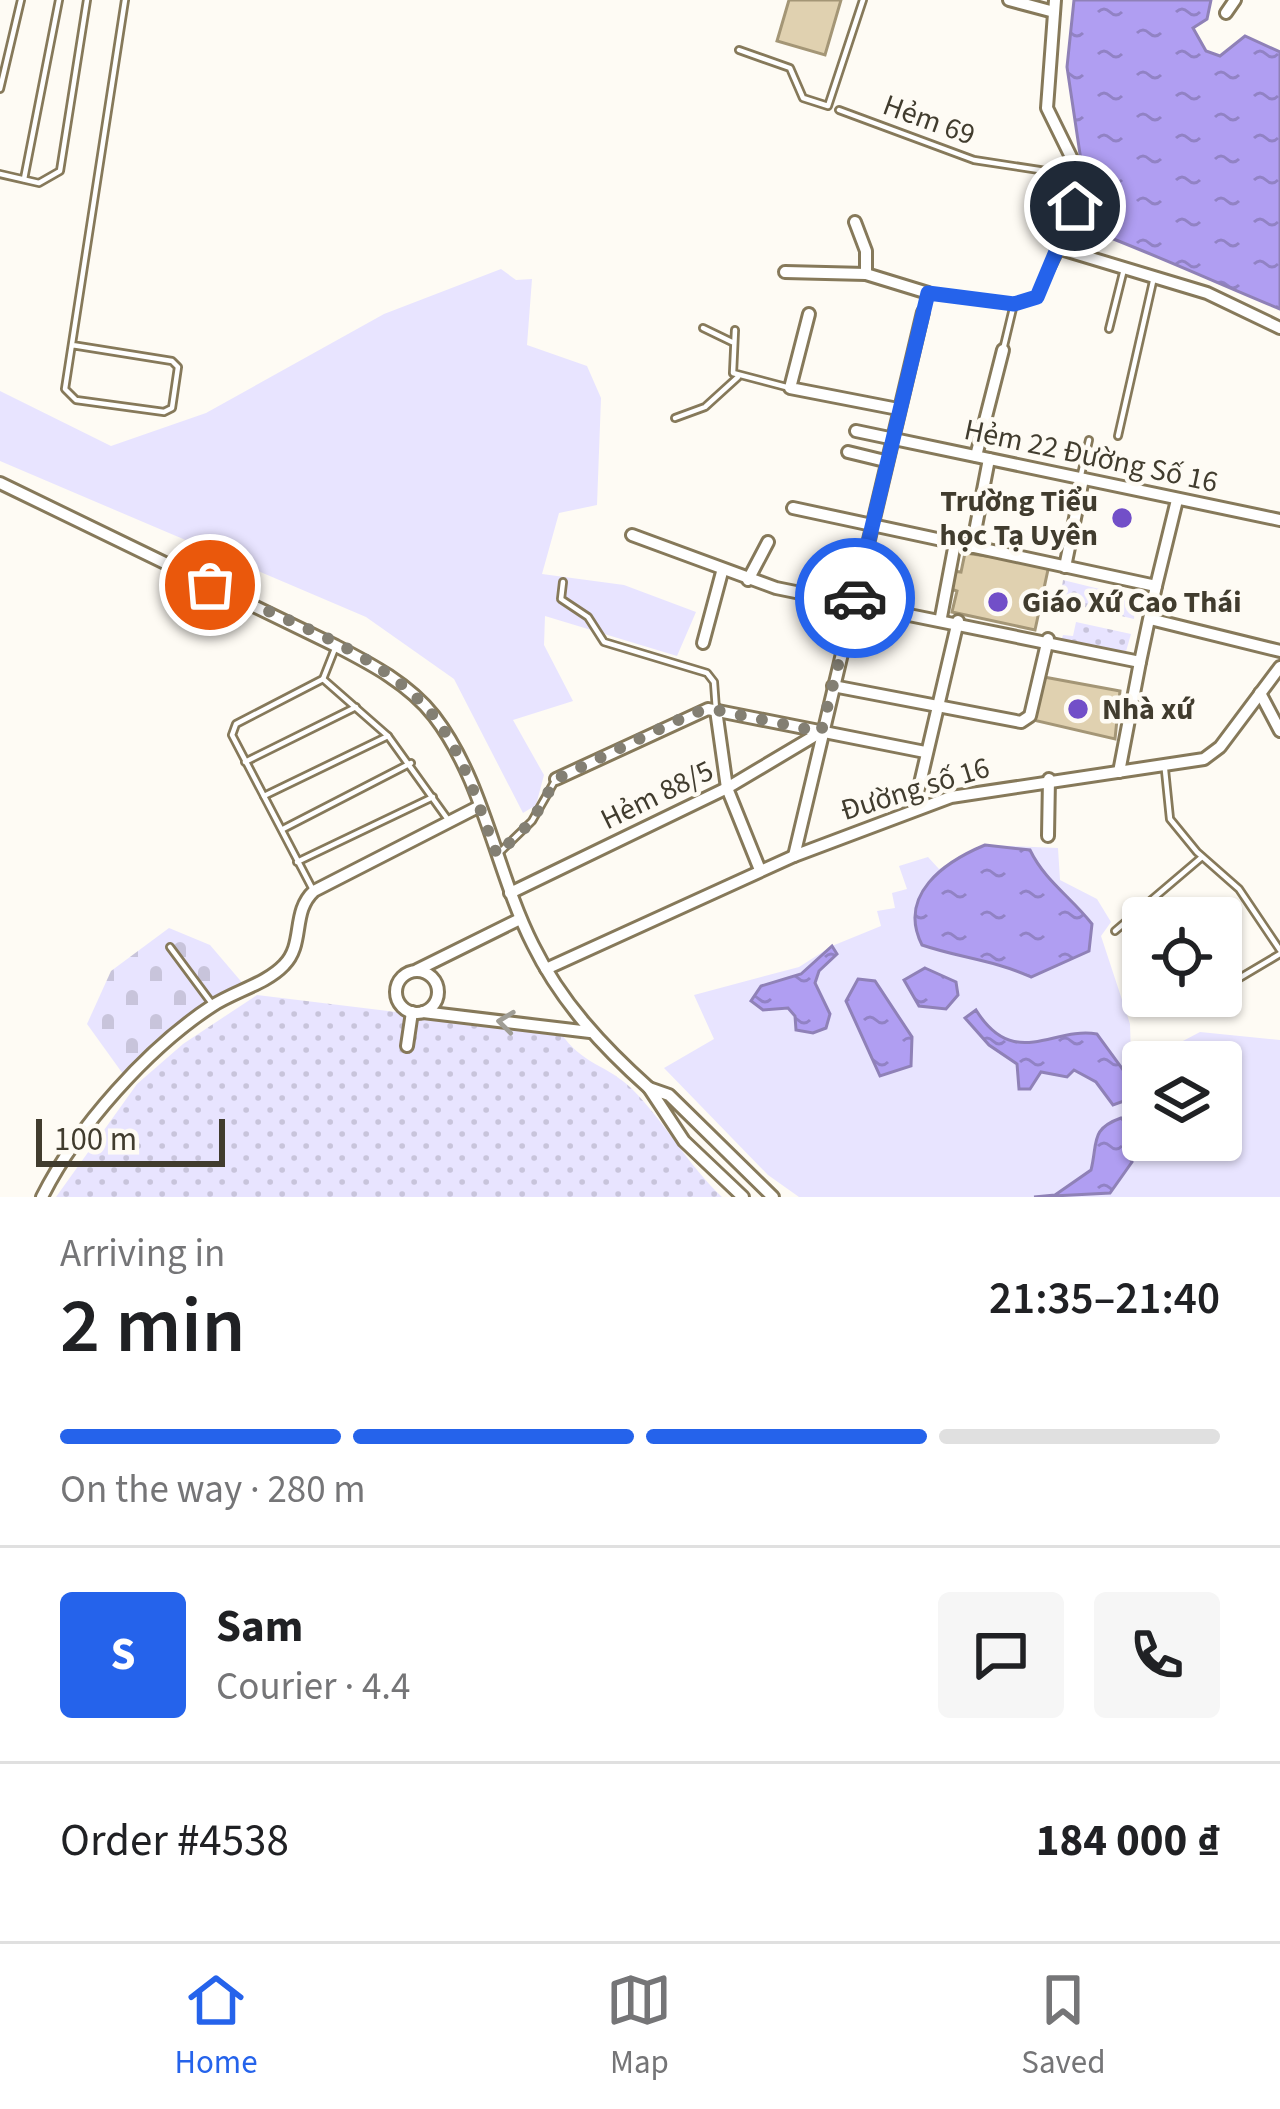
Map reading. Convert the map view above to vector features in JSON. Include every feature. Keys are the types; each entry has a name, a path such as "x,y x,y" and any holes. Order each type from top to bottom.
{"street":[{"path":"1009,0 1055,6 1047,107 1077,176 1077,198 1061,249 1207,292 1280,328"},
{"path":"1226,13 1235,0"},
{"path":"855,222 866,251 866,274"},
{"path":"785,272 866,274 928,293"},
{"path":"794,856 923,312"},
{"path":"809,314 790,388 898,409"},
{"path":"972,547 1003,350"},
{"name":"Hẻm 22 Đường Số 16","path":"856,431 1280,520"},
{"path":"848,452 885,461"},
{"path":"1066,567 1081,479"},
{"path":"0,484 382,670 433,715 478,807 520,919 546,969 590,1032 649,1088 684,1141 743,1197"},
{"path":"1119,772 1177,500"},
{"path":"793,508 1156,586"},
{"path":"632,535 748,580 1048,639 1140,662"},
{"path":"748,580 768,542"},
{"path":"941,617 955,543"},
{"path":"703,643 722,572"},
{"path":"1150,620 1280,651"},
{"path":"914,808 958,621"},
{"path":"833,686 1015,722 1027,719 1048,639"},
{"name":"Đường số 16","path":"546,969 794,856 914,808 1049,779 1164,768 1211,754 1280,667"},
{"path":"1260,693 1280,731"},
{"path":"716,710 728,788 760,871"},
{"path":"556,779 695,712 716,710 925,752"},
{"name":"Hẻm 88/5","path":"510,893 728,788 821,732"},
{"path":"1048,836 1049,779"},
{"path":"42,1197 125,1080 213,1005 280,970 291,957 299,910 314,891 478,807"},
{"path":"520,919 414,972 396,988 398,1000 417,1012 590,1032"},
{"path":"407,1046 417,1012 437,998 436,985 427,974 414,972"},
{"path":"649,1088 669,1096 773,1197"}],"lane":[{"path":"0,89 21,0"},
{"path":"24,179 58,0"},
{"path":"0,174 39,183 60,171 87,0"},
{"path":"72,345 172,361 178,368 172,408 164,412 70,398 65,389 125,0"},
{"path":"740,50 790,68 809,100 827,105 863,0"},
{"name":"Hẻm 69","path":"839,110 974,160 1077,176"},
{"path":"923,312 928,293 1014,304 1041,294 1061,249"},
{"path":"1109,328 1124,269"},
{"path":"1118,436 1154,278"},
{"path":"1003,350 1014,304"},
{"path":"703,328 732,342"},
{"path":"735,330 731,368 738,377 790,388"},
{"path":"675,418 705,406 738,377"},
{"path":"1081,479 1089,440"},
{"path":"563,582 561,599 589,616 604,642 712,677 716,710"},
{"path":"314,891 232,735 236,724 323,679 336,646"},
{"path":"323,679 388,736 449,821"},
{"path":"244,762 356,707"},
{"path":"262,796 388,736"},
{"path":"280,830 411,763"},
{"path":"1164,768 1170,819 1202,857 1239,889 1280,952 1242,976"},
{"path":"497,855 532,821 556,779"},
{"path":"296,862 433,797"},
{"path":"1115,931 1202,857"},
{"path":"170,947 213,1005"}],"green space":[{"path":"501,269 516,280 532,279 527,345 587,366 601,398 597,505 559,513 542,574 624,585 696,612 677,656 545,616 544,645 573,701 513,720 544,775 536,805 523,813 454,679 366,617 0,461 0,391 111,446 206,413 384,314"},
{"path":"1063,580 1136,598 1134,619 1080,606 1081,598 1061,593"},
{"path":"1076,622 1131,634 1125,655 1061,641 1063,635 1073,636"},
{"path":"985,845 1058,848 1060,880 1097,899 1111,922 1101,936 1122,1000 1122,1017 1128,1017 1130,1024 1131,1041 1122,1041 1122,1161 1242,1161 1242,1041 1183,1041 1200,1032 1280,1040 1280,1197 799,1197 768,1175 664,1068 714,1039 694,995 799,967 832,946 881,926 877,911 895,908 892,893 907,889 899,866 928,857 939,869"},
{"path":"169,928 210,945 245,986 123,1074 87,1024 111,971"},
{"path":"257,995 560,1032 577,1051 632,1089 722,1197 56,1197 137,1084 183,1044"}],"water":[{"path":"1074,0 1211,0 1207,19 1193,28 1206,51 1220,56 1245,36 1280,52 1280,309 1093,231 1091,183 1083,174 1067,67"},
{"path":"985,845 1030,850 1092,924 1089,951 1031,977 922,945 916,927 920,896 940,871"},
{"path":"832,946 837,954 819,971 815,983 830,1014 826,1028 813,1033 796,1030 795,1016 788,1008 763,1010 751,1001 761,986 801,974"},
{"path":"925,968 956,982 958,995 946,1009 919,1006 904,980"},
{"path":"858,979 875,981 912,1037 911,1066 880,1076 846,1001"},
{"path":"976,1010 990,1028 1019,1042 1097,1034 1122,1068 1122,1102 1113,1105 1096,1082 1074,1070 1067,1077 1041,1072 1030,1089 1019,1089 1017,1064 989,1045 965,1018"},
{"path":"1122,1119 1122,1161 1132,1162 1110,1193 1034,1197 1055,1195 1091,1170 1100,1132"}],"building":[{"path":"789,0 841,0 825,55 777,41"},
{"name":"Giáo Xứ Cao Thái","path":"965,553 1049,565 1035,630 952,612 957,591 948,588 952,571 961,572"},
{"name":"Nhà xứ","path":"1044,677 1120,691 1115,739 1033,720"}],"way so far":[{"path":"210,585 382,670 414,697 433,715 464,768 497,855 532,821 556,779 695,712 716,710 821,732 855,598"}],"place":[{"name":"Trường Tiểu học Tạ Uyên","path":"1122,518"},
{"name":"Giáo Xứ Cao Thái","path":"998,602"},
{"name":"Nhà xứ","path":"1078,709"}],"route":[{"path":"855,598 928,293 1014,304 1037,297 1044,291 1075,206"}]}
